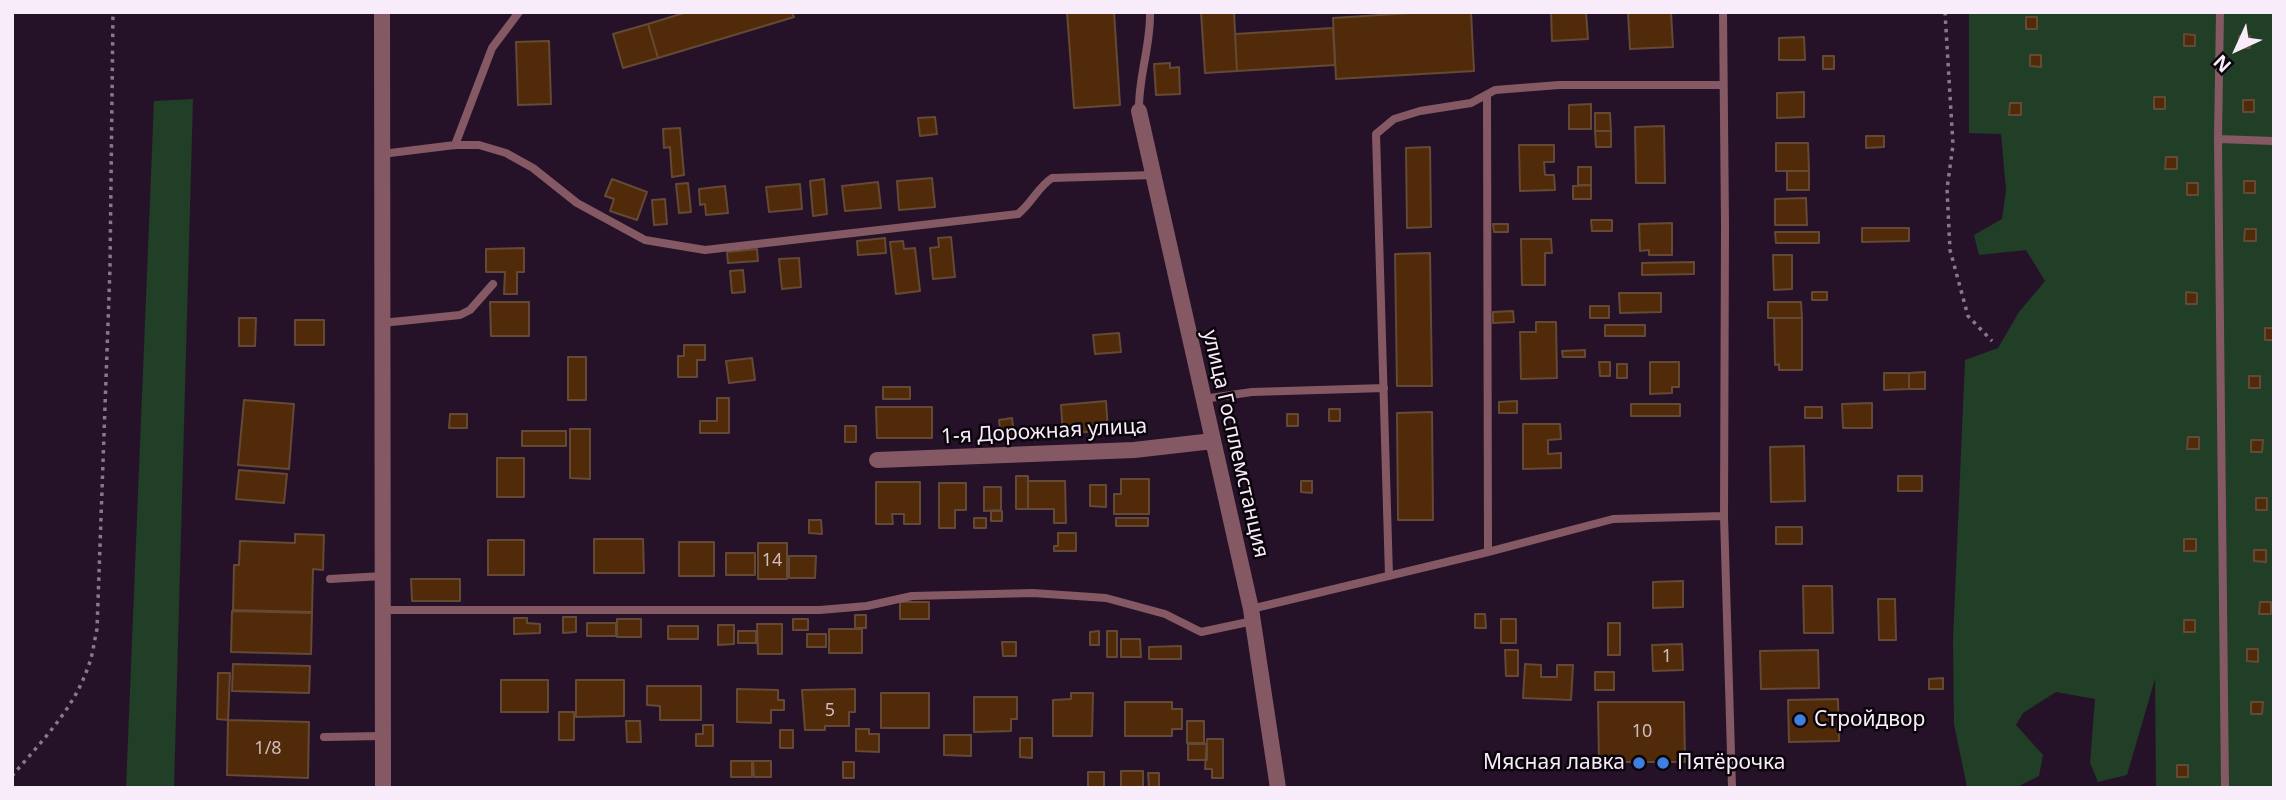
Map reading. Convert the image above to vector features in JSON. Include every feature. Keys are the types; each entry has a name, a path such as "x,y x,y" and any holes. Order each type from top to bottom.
{"street":[{"path":"382,12 383,788"},
{"name":"улица Госплемстанция","path":"1139,111 1252,615 1279,788"},
{"name":"1-я Дорожная улица","path":"877,460 1134,450 1213,441"}],"lane":[{"path":"455,145 492,48 519,12"},
{"path":"1139,111 1150,12"},
{"path":"1723,12 1724,516 1732,788"},
{"path":"2220,12 2218,139 2225,788"},
{"path":"1389,576 1376,134 1394,119 1420,111 1471,103 1495,90 1559,85 1723,85"},
{"path":"1487,95 1488,552"},
{"path":"2218,139 2274,141"},
{"path":"382,154 455,145 479,145 506,153 533,168 576,203 645,240 705,250 1018,214 1031,204 1042,184 1052,178 1154,175"},
{"path":"382,323 460,315 470,310 493,284"},
{"path":"1203,399 1252,392 1384,388"},
{"path":"383,610 820,610 867,606 912,596 1033,593 1106,598 1165,614 1201,632 1389,576 1613,519 1724,516"},
{"path":"330,579 383,576"},
{"path":"324,737 383,736"}],"path":[{"path":"12,776 64,713 79,690 89,666 97,629 110,268 113,12"},
{"path":"1945,12 1953,145 1947,189 1951,250 1968,316 1992,341"}],"green space":[{"path":"1969,12 2274,12 2274,788 2156,788 2155,679 2127,775 2098,782 2090,763 2095,699 2056,692 2023,713 2016,725 2043,755 2039,776 2015,788 1967,787 1954,724 1953,640 1965,360 1998,348 2019,312 2045,281 2026,250 1979,255 1974,235 2002,219 2006,190 2001,134 1969,133"},
{"path":"193,99 174,788 126,788 154,101"}],"building":[{"path":"687,12 792,12 794,17 658,58 648,24"},
{"path":"1067,12 1114,12 1120,105 1074,108"},
{"path":"1201,12 1234,12 1237,71 1205,73"},
{"path":"1471,12 1474,71 1336,79 1333,18"},
{"path":"1551,12 1586,12 1588,39 1552,41"},
{"path":"1628,12 1671,12 1673,47 1630,49"},
{"path":"2026,17 2037,17 2037,29 2026,29"},
{"path":"648,24 658,58 623,68 613,34"},
{"path":"1333,28 1335,65 1237,71 1235,34"},
{"path":"2184,34 2195,35 2195,46 2184,46"},
{"path":"2239,36 2250,36 2250,48 2239,48"},
{"path":"1804,37 1805,60 1779,60 1779,38"},
{"path":"549,41 551,104 518,105 516,42"},
{"path":"2030,55 2041,55 2041,67 2030,66"},
{"path":"1823,56 1834,56 1834,69 1823,69"},
{"path":"1170,63 1170,68 1179,67 1180,94 1156,95 1154,64"},
{"path":"1804,92 1804,117 1777,118 1777,93"},
{"path":"2154,97 2165,97 2165,109 2154,109"},
{"path":"2243,100 2254,100 2254,112 2243,112"},
{"path":"2010,103 2021,103 2021,115 2009,115"},
{"path":"1591,104 1591,129 1569,129 1569,105"},
{"path":"1595,113 1610,113 1611,131 1595,131"},
{"path":"935,117 937,134 920,136 918,118"},
{"path":"1664,126 1665,183 1636,183 1635,127"},
{"path":"680,128 684,175 672,177 670,147 664,148 663,129"},
{"path":"1595,131 1611,131 1611,147 1596,147"},
{"path":"1866,136 1884,136 1884,147 1866,148"},
{"path":"1776,143 1808,143 1809,171 1776,171"},
{"path":"1519,145 1554,145 1554,162 1544,162 1545,175 1554,175 1555,190 1520,191"},
{"path":"1430,147 1431,227 1407,228 1406,148"},
{"path":"2166,157 2177,157 2177,169 2165,169"},
{"path":"1578,167 1591,167 1591,185 1578,185"},
{"path":"1787,171 1809,171 1809,190 1787,190"},
{"path":"932,178 935,207 899,210 897,181"},
{"path":"612,179 647,192 637,220 610,211 614,199 605,196"},
{"path":"824,179 827,214 813,216 810,181"},
{"path":"2244,181 2255,181 2255,193 2244,193"},
{"path":"878,182 881,208 845,211 842,186"},
{"path":"688,183 691,212 679,213 676,184"},
{"path":"2187,183 2198,183 2198,195 2187,195"},
{"path":"800,184 802,209 769,212 766,187"},
{"path":"1591,185 1591,199 1573,199 1573,186"},
{"path":"725,186 728,213 706,215 705,204 700,205 699,189"},
{"path":"1806,198 1807,225 1775,225 1775,199"},
{"path":"665,199 667,224 654,225 652,200"},
{"path":"1591,220 1612,220 1612,231 1592,231"},
{"path":"1672,223 1672,255 1649,255 1649,250 1640,251 1639,224"},
{"path":"1493,224 1508,224 1508,232 1494,232"},
{"path":"1862,228 1909,228 1909,241 1862,242"},
{"path":"2245,229 2256,229 2256,241 2244,241"},
{"path":"1775,232 1819,232 1819,243 1776,243"},
{"path":"951,237 955,277 933,279 930,248 939,247 938,238"},
{"path":"885,238 886,253 858,255 857,241"},
{"path":"1521,239 1551,239 1552,253 1545,253 1545,285 1522,285"},
{"path":"903,241 904,249 915,248 920,291 896,294 890,242"},
{"path":"524,248 524,272 517,272 517,294 504,294 505,272 486,272 486,249"},
{"path":"757,249 758,261 728,263 727,252"},
{"path":"1430,253 1432,386 1397,386 1395,254"},
{"path":"1773,255 1792,255 1792,289 1774,290"},
{"path":"799,258 801,287 782,289 779,259"},
{"path":"1694,262 1694,274 1642,275 1642,263"},
{"path":"743,270 745,292 732,293 730,271"},
{"path":"1812,292 1827,292 1827,300 1812,300"},
{"path":"2186,292 2197,293 2197,304 2186,304"},
{"path":"1619,293 1661,293 1661,312 1620,313"},
{"path":"490,302 529,302 529,336 491,336"},
{"path":"1768,302 1801,302 1802,318 1768,318"},
{"path":"1590,306 1609,306 1609,318 1590,318"},
{"path":"1513,311 1514,322 1493,323 1493,312"},
{"path":"239,318 256,318 255,346 239,346"},
{"path":"1774,318 1802,318 1802,370 1779,370 1779,364 1775,365"},
{"path":"295,320 324,320 324,345 295,345"},
{"path":"1536,322 1556,322 1557,378 1521,379 1520,332 1536,332"},
{"path":"1605,325 1645,325 1645,336 1605,336"},
{"path":"2265,328 2274,328 2274,340 2265,340"},
{"path":"1119,333 1121,352 1095,354 1093,335"},
{"path":"684,345 705,345 705,360 697,360 697,377 678,377 678,356 684,356"},
{"path":"1585,350 1585,357 1563,357 1562,351"},
{"path":"568,357 586,357 586,400 568,400"},
{"path":"752,358 755,380 729,383 726,361"},
{"path":"1599,362 1610,362 1610,376 1600,376"},
{"path":"1650,362 1679,362 1679,387 1672,387 1672,393 1650,394"},
{"path":"1617,364 1627,364 1627,378 1617,378"},
{"path":"1925,372 1925,389 1909,389 1909,373"},
{"path":"1884,373 1909,373 1909,389 1884,390"},
{"path":"2249,376 2260,376 2260,388 2249,388"},
{"path":"883,387 910,387 910,399 883,399"},
{"path":"717,398 729,398 729,433 700,433 700,421 717,421"},
{"path":"244,400 294,404 289,469 238,465"},
{"path":"1106,401 1108,430 1063,434 1061,405"},
{"path":"1517,401 1517,413 1499,413 1499,402"},
{"path":"1872,403 1872,428 1843,428 1842,404"},
{"path":"1631,404 1680,404 1680,416 1631,416"},
{"path":"876,407 932,407 932,438 877,438"},
{"path":"1805,407 1822,407 1822,418 1805,418"},
{"path":"1329,409 1340,409 1340,421 1329,421"},
{"path":"1432,412 1433,520 1398,520 1397,413"},
{"path":"450,414 467,414 467,428 449,428"},
{"path":"1287,414 1298,414 1298,426 1287,426"},
{"path":"1012,418 1014,436 1001,438 999,420"},
{"path":"1523,424 1560,424 1561,439 1548,440 1548,454 1561,453 1561,468 1523,469"},
{"path":"845,426 856,426 856,442 845,442"},
{"path":"570,429 590,429 590,479 570,478"},
{"path":"522,431 566,431 566,446 522,446"},
{"path":"2188,437 2199,437 2199,449 2187,449"},
{"path":"2251,440 2263,440 2262,452 2251,452"},
{"path":"1804,446 1805,501 1771,502 1770,447"},
{"path":"497,458 524,458 524,497 497,497"},
{"path":"239,470 287,474 284,503 236,499"},
{"path":"1016,476 1028,476 1028,509 1016,509"},
{"path":"1898,476 1922,476 1922,491 1898,491"},
{"path":"1121,479 1149,479 1149,514 1114,514 1114,494 1121,494"},
{"path":"1028,481 1065,481 1066,523 1054,523 1054,509 1028,509"},
{"path":"1301,481 1312,481 1312,493 1301,492"},
{"path":"876,482 920,482 920,524 904,524 904,514 892,514 893,524 876,524"},
{"path":"939,483 966,483 966,510 955,510 955,528 939,528"},
{"path":"1090,485 1106,485 1106,507 1090,506"},
{"path":"984,487 1001,487 1001,510 984,511"},
{"path":"2256,498 2267,498 2267,510 2256,510"},
{"path":"991,511 1002,511 1002,521 991,521"},
{"path":"974,518 986,518 986,528 974,528"},
{"path":"1116,518 1148,518 1148,526 1116,526"},
{"path":"809,520 821,520 822,534 809,533"},
{"path":"1776,527 1802,527 1802,544 1776,544"},
{"path":"1058,533 1076,533 1076,551 1054,551 1054,546 1058,546"},
{"path":"295,534 324,535 323,570 313,569 312,612 233,610 234,565 239,565 240,541 295,543"},
{"path":"594,539 643,539 644,573 594,573"},
{"path":"2184,539 2196,539 2196,551 2184,551"},
{"path":"488,540 524,540 524,575 488,575"},
{"path":"679,542 714,542 714,576 679,576"},
{"path":"758,543 787,543 787,579 758,579"},
{"path":"2254,550 2266,550 2266,562 2254,561"},
{"path":"726,553 755,553 755,575 726,575"},
{"path":"789,556 816,556 815,578 789,578"},
{"path":"411,579 460,579 460,601 412,601"},
{"path":"1683,581 1683,607 1653,608 1653,582"},
{"path":"1803,586 1832,586 1833,633 1804,633"},
{"path":"1878,599 1895,599 1896,640 1879,640"},
{"path":"900,602 929,602 929,619 900,619"},
{"path":"2260,602 2271,602 2271,614 2259,614"},
{"path":"232,611 312,613 311,654 231,652"},
{"path":"1475,614 1485,614 1486,628 1475,628"},
{"path":"855,615 866,615 866,628 855,628"},
{"path":"563,617 576,617 576,632 563,633"},
{"path":"514,618 527,618 527,623 540,624 540,633 514,634"},
{"path":"617,619 641,619 641,637 617,637"},
{"path":"793,619 808,619 808,630 793,630"},
{"path":"1501,619 1516,619 1516,643 1501,643"},
{"path":"2184,620 2195,620 2195,632 2184,632"},
{"path":"587,623 616,623 616,636 587,636"},
{"path":"1608,623 1620,623 1620,655 1608,655"},
{"path":"757,624 782,624 782,654 758,654"},
{"path":"718,625 734,625 734,644 718,645"},
{"path":"668,626 698,626 698,639 668,639"},
{"path":"829,629 862,629 862,653 829,653"},
{"path":"738,631 756,631 756,643 738,643"},
{"path":"1099,631 1099,645 1090,645 1090,632"},
{"path":"1107,631 1117,631 1117,657 1107,657"},
{"path":"807,634 826,634 826,647 807,647"},
{"path":"1121,639 1140,639 1141,657 1121,657"},
{"path":"1002,642 1016,642 1016,656 1003,656"},
{"path":"1682,644 1683,670 1653,671 1652,645"},
{"path":"1181,646 1181,659 1149,659 1149,647"},
{"path":"2247,649 2258,649 2258,662 2247,661"},
{"path":"1505,650 1518,650 1518,676 1506,676"},
{"path":"1818,650 1819,688 1761,689 1760,651"},
{"path":"233,664 310,666 309,693 232,691"},
{"path":"1525,664 1541,665 1541,677 1557,677 1557,665 1573,665 1571,700 1523,698"},
{"path":"1595,672 1614,672 1614,690 1595,690"},
{"path":"218,673 230,673 228,720 217,719"},
{"path":"1943,678 1943,689 1929,689 1929,679"},
{"path":"501,680 548,680 548,712 501,712"},
{"path":"576,680 624,680 624,716 576,717"},
{"path":"647,686 701,686 701,720 660,720 660,706 647,705"},
{"path":"737,689 778,690 778,700 784,700 784,710 771,710 771,723 737,722"},
{"path":"855,689 855,712 849,712 849,726 825,726 825,730 805,730 802,690"},
{"path":"881,693 929,693 929,728 881,728"},
{"path":"1071,693 1093,693 1092,736 1053,736 1053,700 1071,699"},
{"path":"974,697 1017,697 1017,719 1011,719 1011,731 974,732"},
{"path":"1838,699 1839,741 1789,742 1788,700"},
{"path":"1125,702 1172,702 1172,709 1182,709 1182,729 1172,729 1172,736 1125,736"},
{"path":"1598,702 1684,702 1685,762 1599,762"},
{"path":"2251,702 2263,702 2262,714 2251,714"},
{"path":"559,712 574,712 574,740 559,740"},
{"path":"228,720 309,722 308,778 227,775"},
{"path":"626,721 640,721 641,742 627,742"},
{"path":"1187,721 1204,721 1204,743 1187,743"},
{"path":"703,725 713,725 713,746 696,746 696,734 703,734"},
{"path":"856,729 869,729 869,734 879,734 879,752 856,751"},
{"path":"780,730 793,730 793,748 780,748"},
{"path":"944,735 971,735 971,756 944,755"},
{"path":"1020,738 1032,738 1032,758 1020,757"},
{"path":"1207,739 1223,739 1223,778 1212,778 1212,769 1205,769"},
{"path":"1188,744 1207,744 1207,760 1188,760"},
{"path":"731,761 752,761 752,777 731,777"},
{"path":"753,761 771,761 771,777 754,777"},
{"path":"843,762 854,762 854,778 843,778"},
{"path":"2177,765 2188,765 2188,777 2177,777"},
{"path":"1121,771 1143,771 1143,788 1121,788"},
{"path":"1088,772 1104,772 1104,788 1088,788"},
{"path":"1148,773 1159,773 1159,788 1149,788"}],"place":[{"name":"Стройдвор","path":"1800,720"},
{"name":"Мясная лавка","path":"1639,763"},
{"name":"Пятёрочка","path":"1663,763"}]}
